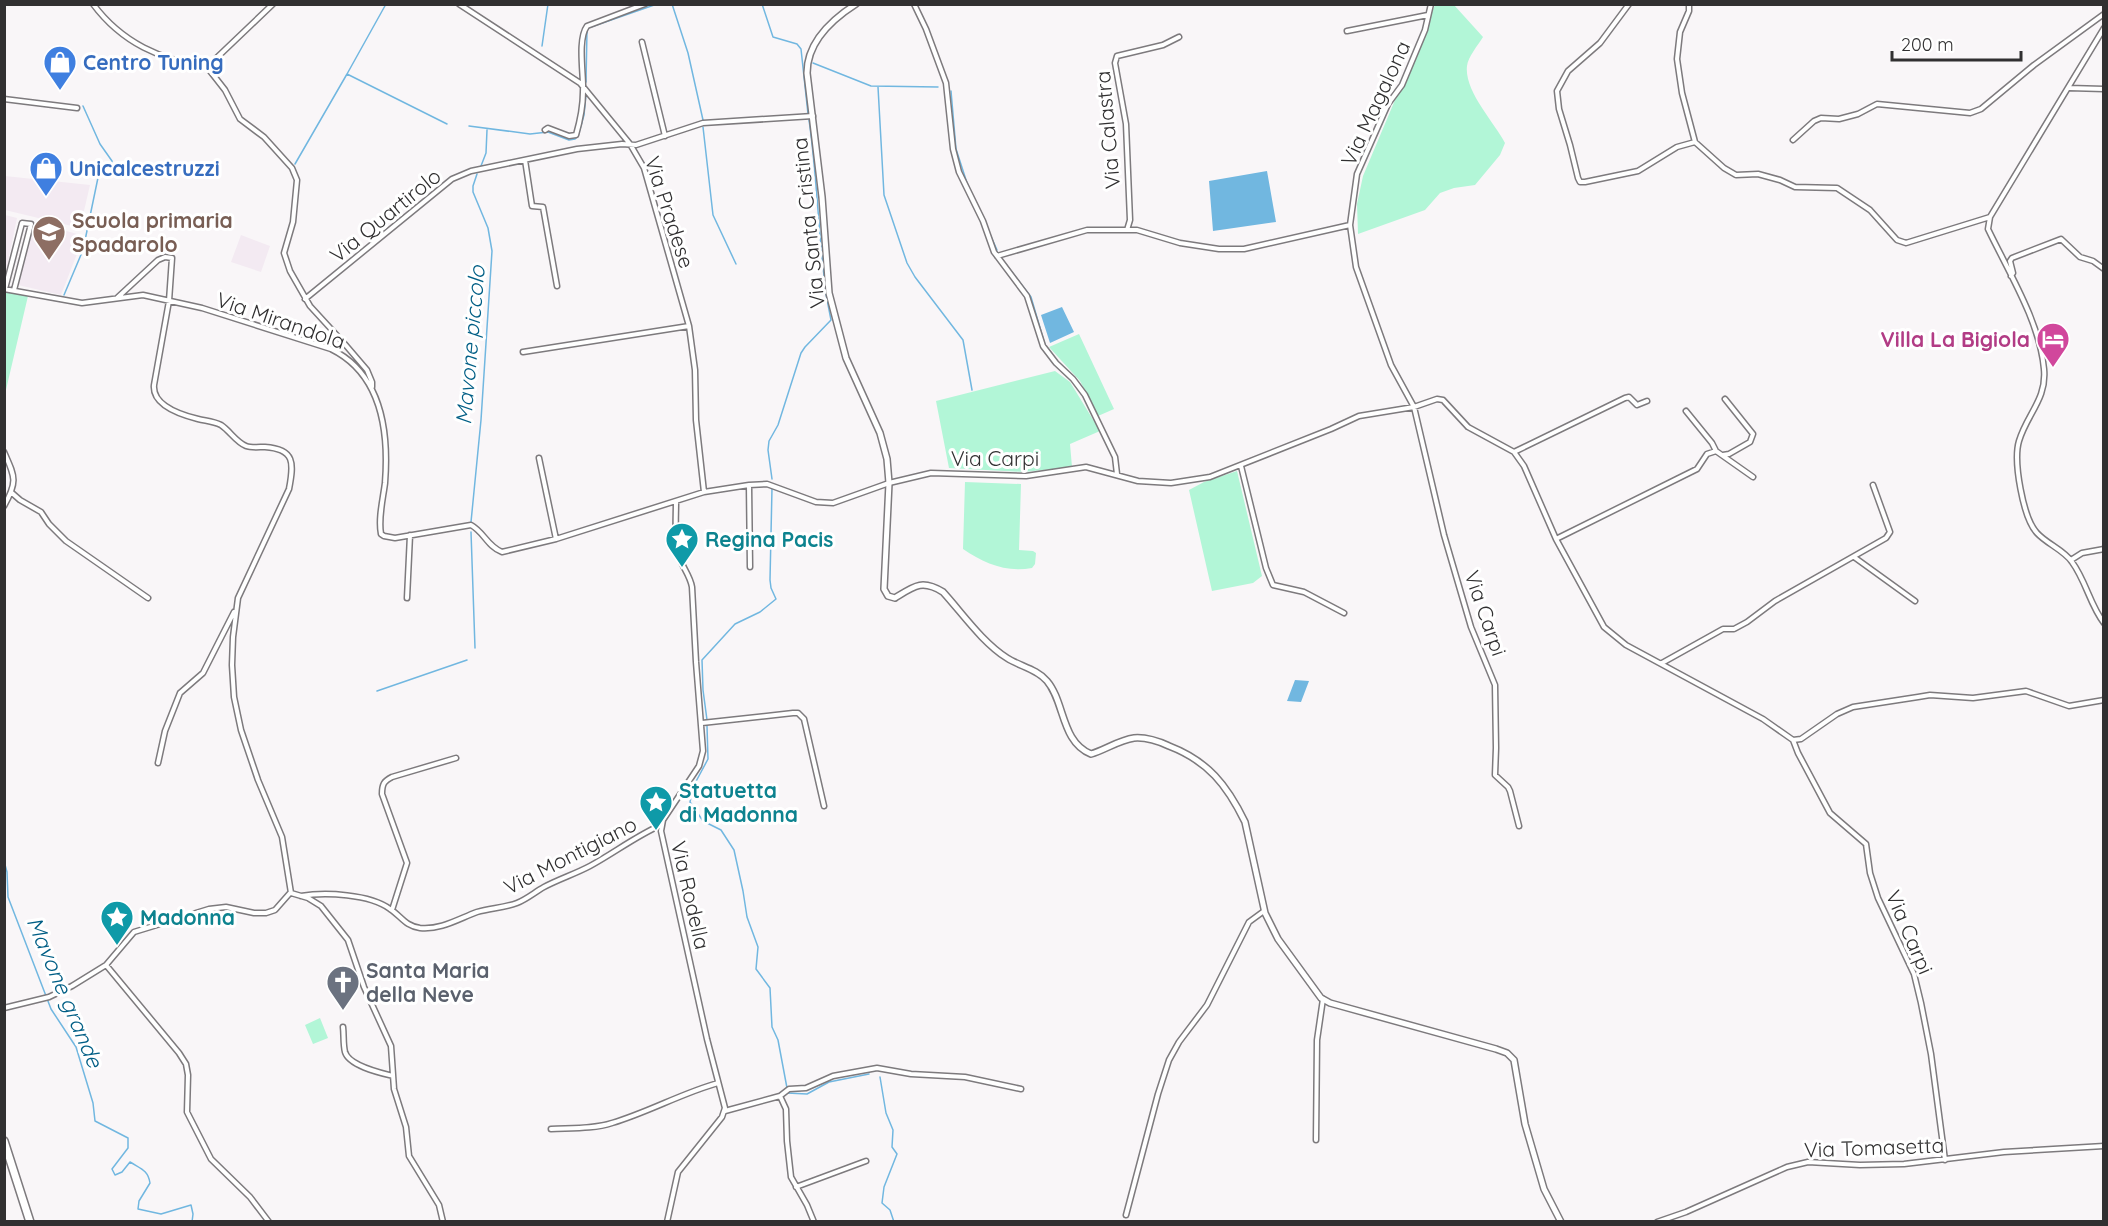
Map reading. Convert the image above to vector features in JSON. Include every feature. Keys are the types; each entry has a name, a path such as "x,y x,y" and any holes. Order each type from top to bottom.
{"main road":[{"path":"4,1142 30,1221"}],"street":[{"path":"93,4 123,36 135,44 174,61 207,67 225,90 240,119 270,144 288,163 296,175 293,222 284,253 290,271 305,299 367,370 372,387"},
{"path":"207,67 273,4"},
{"name":"Via Pradese","path":"459,4 583,86 630,144 647,176 688,326 695,370 696,420 704,492"},
{"path":"545,130 548,128 569,136 576,135 582,115 582,38 587,26 645,4"},
{"name":"Via Santa Cristina","path":"856,4 827,26 807,61 822,197 829,293 846,358 880,433 887,459 884,589 888,596 895,598 923,584 933,585 943,592 994,648 1008,659 1046,680 1073,741 1082,750 1090,754 1135,738 1148,739 1183,751 1199,760 1212,772 1245,822 1265,910 1278,939 1323,999"},
{"path":"914,4 946,83 953,149 959,172 983,220 997,256 1027,296 1043,346 1056,363 1073,379 1084,395 1115,457 1117,474"},
{"name":"Via Magalona","path":"1414,407 1391,366 1368,302 1356,267 1350,225 1357,174 1388,104 1402,85 1425,30 1431,4"},
{"path":"1629,4 1600,43 1568,71 1557,91 1559,109 1578,178 1580,182 1585,182 1638,171 1677,147 1695,142"},
{"path":"1689,4 1689,11 1680,32 1677,59 1682,93 1695,142 1724,168 1736,175 1758,174 1795,187 1837,188 1870,210 1897,240 1906,243 1990,217"},
{"path":"1792,140 1814,121 1821,118 1839,119 1858,114 1877,104 1970,113 1981,109 2034,64 2103,14"},
{"name":"Via Magalona","path":"1347,31 1428,15"},
{"path":"2103,28 1990,217 1988,229 2030,315 2044,366 2045,384 2019,441 2018,463 2024,504 2036,532 2071,560 2103,623"},
{"name":"Via Calastra","path":"1127,230 1130,220 1126,124 1115,63 1117,56 1163,45 1179,37"},
{"path":"642,42 665,136"},
{"path":"2069,88 2103,89"},
{"path":"4,99 77,108"},
{"name":"Via Quartirolo","path":"305,299 452,179 471,171 577,149 636,145 703,123 813,116"},
{"path":"525,160 532,206 543,207 557,286"},
{"path":"5,289 22,223 31,224 14,290"},
{"path":"997,256 1087,230 1137,231 1180,243 1219,249 1244,249 1350,225"},
{"path":"2010,276 2013,273 2010,261 2012,258 2061,239 2080,257 2093,261 2103,269"},
{"path":"117,298 158,260 165,257 172,258 169,301 154,385 156,398 185,415 219,424 247,446 283,450 291,460 292,472 289,489 203,673 184,688 177,698 165,731 158,763"},
{"name":"Via Mirandola","path":"5,289 82,303 143,295 202,308 331,349 345,356 372,387 378,403 385,451 385,480 380,531 387,537 410,535 464,524 477,528 494,549 502,552 556,539 704,492 767,484 816,502 833,503 888,483"},
{"path":"523,352 688,326"},
{"path":"1647,401 1637,405 1629,397 1625,398 1515,452 1535,489 1556,539 1604,627 1626,645 1763,719 1794,740 1801,739 1838,714 1853,707 1930,695 1973,698 2026,691 2069,706 2103,700"},
{"name":"Via Carpi","path":"888,483 931,473 1026,476 1086,467 1138,481 1171,483 1210,477 1241,466 1348,420 1414,407 1437,399 1443,400 1468,427 1515,452"},
{"path":"1723,455 1750,442 1753,434 1725,399"},
{"name":"Via Carpi","path":"1414,407 1444,535 1472,627 1495,685 1497,694 1495,775 1510,791 1519,826"},
{"path":"1686,411 1716,451 1752,477"},
{"path":"1556,539 1697,469 1707,454 1716,451"},
{"path":"4,452 14,471 15,481 12,493 4,506"},
{"path":"539,458 556,539"},
{"path":"1241,466 1266,568 1273,585 1304,592 1344,613"},
{"path":"749,485 750,567"},
{"path":"1662,663 1723,629 1734,629 1775,601 1886,538 1890,532 1872,485"},
{"path":"12,493 41,512 66,541 148,598"},
{"name":"Via Rodella","path":"676,502 677,547 692,586 702,723 702,759 687,788 661,825 661,831 725,1112"},
{"path":"407,598 410,535"},
{"path":"2071,560 2082,553 2103,549"},
{"path":"1854,557 1915,601"},
{"path":"236,606 232,665 237,714 258,780 282,837 291,893"},
{"path":"702,723 793,713 802,716 824,806"},
{"name":"Via Carpi","path":"1794,740 1798,753 1830,813 1866,844 1870,873 1878,898 1914,974 1928,1030 1945,1160"},
{"path":"392,910 407,863 382,794 382,786 392,777 456,758"},
{"name":"Via Montigiano","path":"302,896 329,893 343,895 381,904 392,910 410,926 429,928 443,926 490,908 515,904 541,888 588,867 661,825"},
{"path":"291,893 321,906 348,940 364,987 391,1047 394,1089 406,1127 409,1156 439,1206 443,1221"},
{"path":"4,1008 49,997 72,986 106,965 134,932 209,909 226,907 266,913 274,910 291,893"},
{"path":"1126,1215 1169,1060 1179,1042 1207,1005 1248,922 1265,910"},
{"path":"106,965 186,1064 187,1112 211,1159 250,1197 269,1221"},
{"path":"1316,1140 1317,1040 1323,999 1496,1049 1506,1053 1514,1060 1525,1124 1544,1189 1561,1221"},
{"path":"343,1027 346,1053 349,1058 367,1068 393,1076"},
{"path":"667,1221 678,1172 725,1112 780,1096 789,1089 806,1088 833,1076 877,1068 911,1074 965,1077 1021,1089"},
{"path":"551,1129 610,1124 659,1106 681,1095 718,1083"},
{"path":"780,1096 786,1109 789,1169 814,1221"},
{"name":"Via Tomasetta","path":"1657,1221 1672,1218 1786,1167 1808,1162 1860,1165 2103,1146"},
{"path":"796,1187 866,1161"}],"shaded area":[{"name":"Unicalcestruzzi","path":"5,176 90,185 80,228 5,210"},
{"path":"5,215 17,218 6,271 4,270"},
{"name":"Scuola primaria Spadarolo","path":"35,222 84,236 61,295 18,285"},
{"path":"241,235 270,246 261,272 231,262"}],"green space":[{"path":"1435,5 1454,5 1483,37 1469,59 1467,76 1475,96 1505,143 1500,155 1475,185 1440,193 1425,210 1358,234 1357,204 1363,176"},
{"path":"5,290 28,296 5,394"},
{"path":"1079,334 1114,409 1098,416 1080,381 1049,347"},
{"path":"1055,371 1070,382 1100,431 1070,444 1072,467 1024,472 949,468 936,401"},
{"path":"1237,471 1262,576 1253,583 1212,591 1189,490 1204,482"},
{"path":"965,482 1021,484 1019,550 1036,553 1035,564 1032,568 1013,569 996,566 963,549"},
{"path":"320,1018 328,1038 313,1044 305,1025"}],"water":[{"path":"1267,171 1276,222 1213,231 1209,181"},
{"path":"1062,307 1074,332 1050,343 1041,315"},
{"path":"1295,680 1309,681 1301,702 1287,701"}],"waterway":[{"name":"Mavone piccolo","path":"347,74 386,4"},
{"name":"Mavone piccolo","path":"542,46 548,4"},
{"name":"Mavone piccolo","path":"586,82 588,28 657,4"},
{"name":"Mavone piccolo","path":"672,4 688,53 703,120"},
{"name":"Mavone piccolo","path":"762,4 773,37 797,44 801,49 808,114"},
{"path":"813,63 871,86 938,87"},
{"name":"Mavone piccolo","path":"295,164 347,74 447,124"},
{"path":"878,87 884,195 907,263 963,340 972,390"},
{"path":"951,91 956,149 967,183 997,250"},
{"name":"Mavone piccolo","path":"469,126 530,134 548,132 569,140 575,139 584,115 586,94"},
{"name":"Mavone piccolo","path":"64,295 83,250 100,168 112,165 83,106"},
{"name":"Mavone piccolo","path":"809,120 825,284"},
{"name":"Mavone piccolo","path":"703,127 713,215 736,264"},
{"name":"Mavone piccolo","path":"481,166 486,153 487,130"},
{"name":"Mavone piccolo","path":"471,522 481,420 492,251 488,228 473,192 477,174"},
{"path":"1001,258 1031,297 1045,345"},
{"name":"Mavone piccolo","path":"772,479 769,441 778,425 801,353 831,320 825,289"},
{"name":"Mavone piccolo","path":"707,720 702,660 735,624 760,612 776,599 770,580 772,488"},
{"name":"Mavone piccolo","path":"471,532 475,648"},
{"name":"Mavone piccolo","path":"377,691 467,660"},
{"name":"Mavone piccolo","path":"707,726 708,759 693,787 690,802 703,821 721,830 734,850 747,917 758,947 756,969 770,988 772,1027 778,1040 787,1088"},
{"name":"Mavone grande","path":"4,861 8,897 51,1009 76,1047 93,1103 95,1121 128,1138 128,1148 112,1169 115,1175 122,1172 130,1162 141,1168 148,1175 150,1183 139,1201 138,1209 161,1214 191,1205 192,1222"},
{"name":"Mavone piccolo","path":"787,1093 807,1094 829,1082 869,1074"},
{"name":"Mavone piccolo","path":"880,1077 886,1113 893,1130 892,1147 897,1154 884,1187 882,1203 890,1210 894,1222"}],"place":[{"name":"Centro Tuning","path":"60,91"},
{"name":"Unicalcestruzzi","path":"46,197"},
{"name":"Scuola primaria Spadarolo","path":"49,261"},
{"name":"Villa La Bigiola","path":"2053,368"},
{"name":"Regina Pacis","path":"682,568"},
{"name":"Statuetta di Madonna","path":"656,831"},
{"name":"Madonna","path":"117,946"},
{"name":"Santa Maria della Neve","path":"343,1011"}]}
